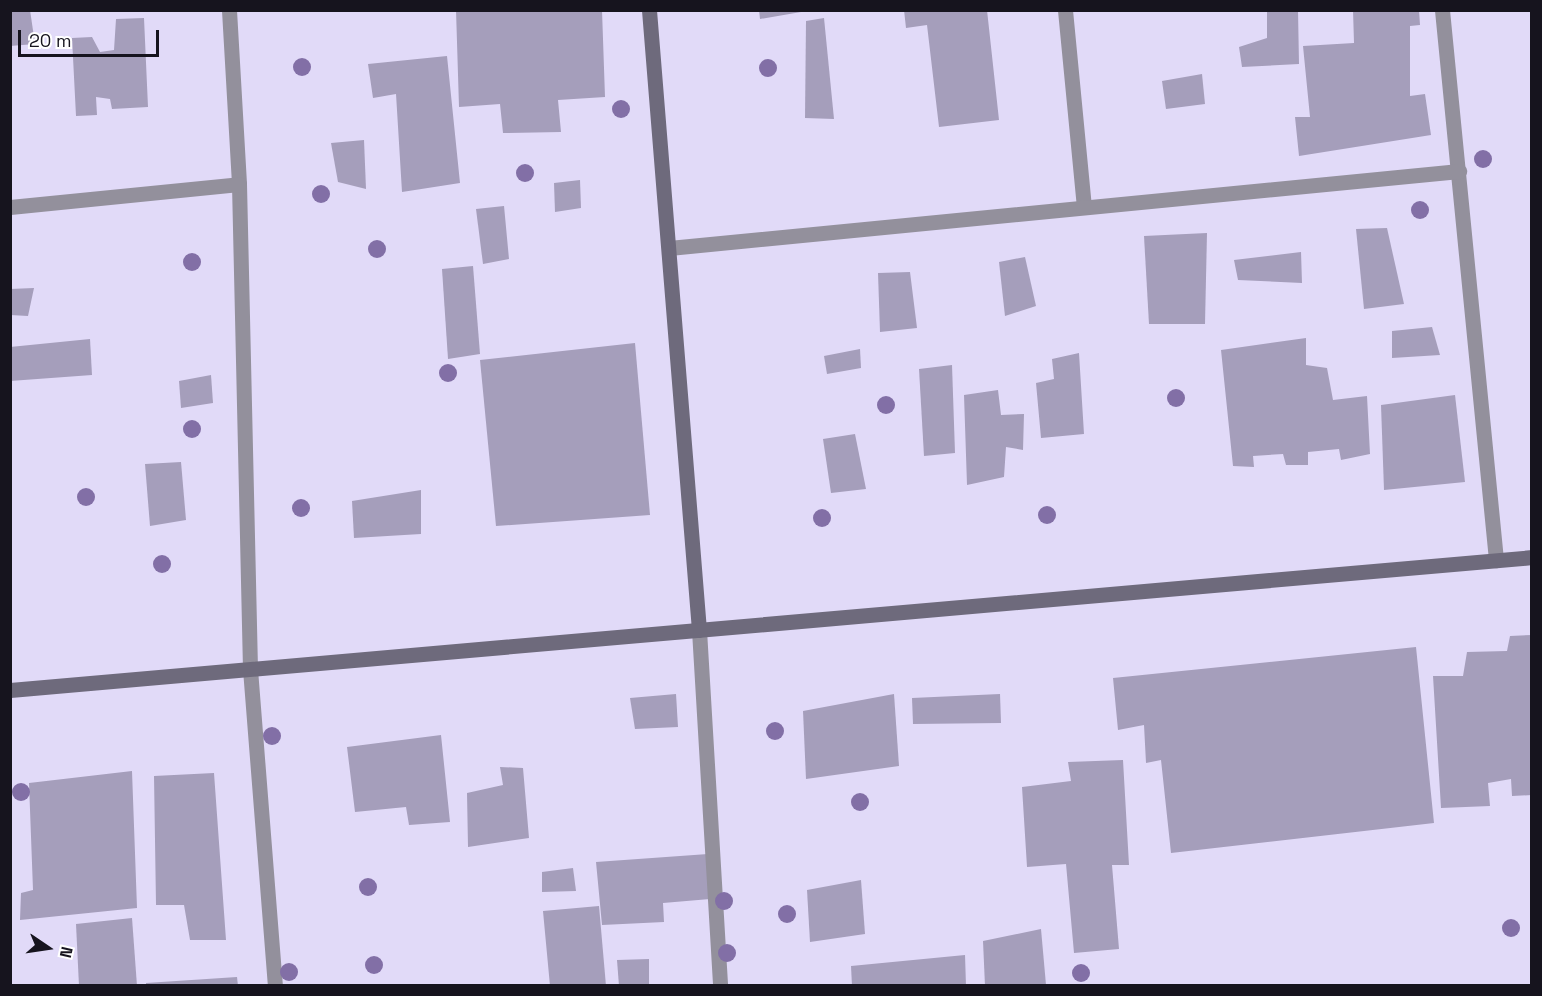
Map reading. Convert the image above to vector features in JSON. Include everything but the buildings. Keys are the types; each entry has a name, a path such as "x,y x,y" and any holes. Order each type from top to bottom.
{"street":[{"path":"229,10 239,184 249,669 275,986"},
{"path":"649,10 699,630 720,986"},
{"path":"1065,10 1084,207"},
{"path":"1442,10 1496,560"},
{"path":"669,248 1459,171"},
{"path":"10,207 239,184"},
{"path":"10,690 1532,557"}]}
